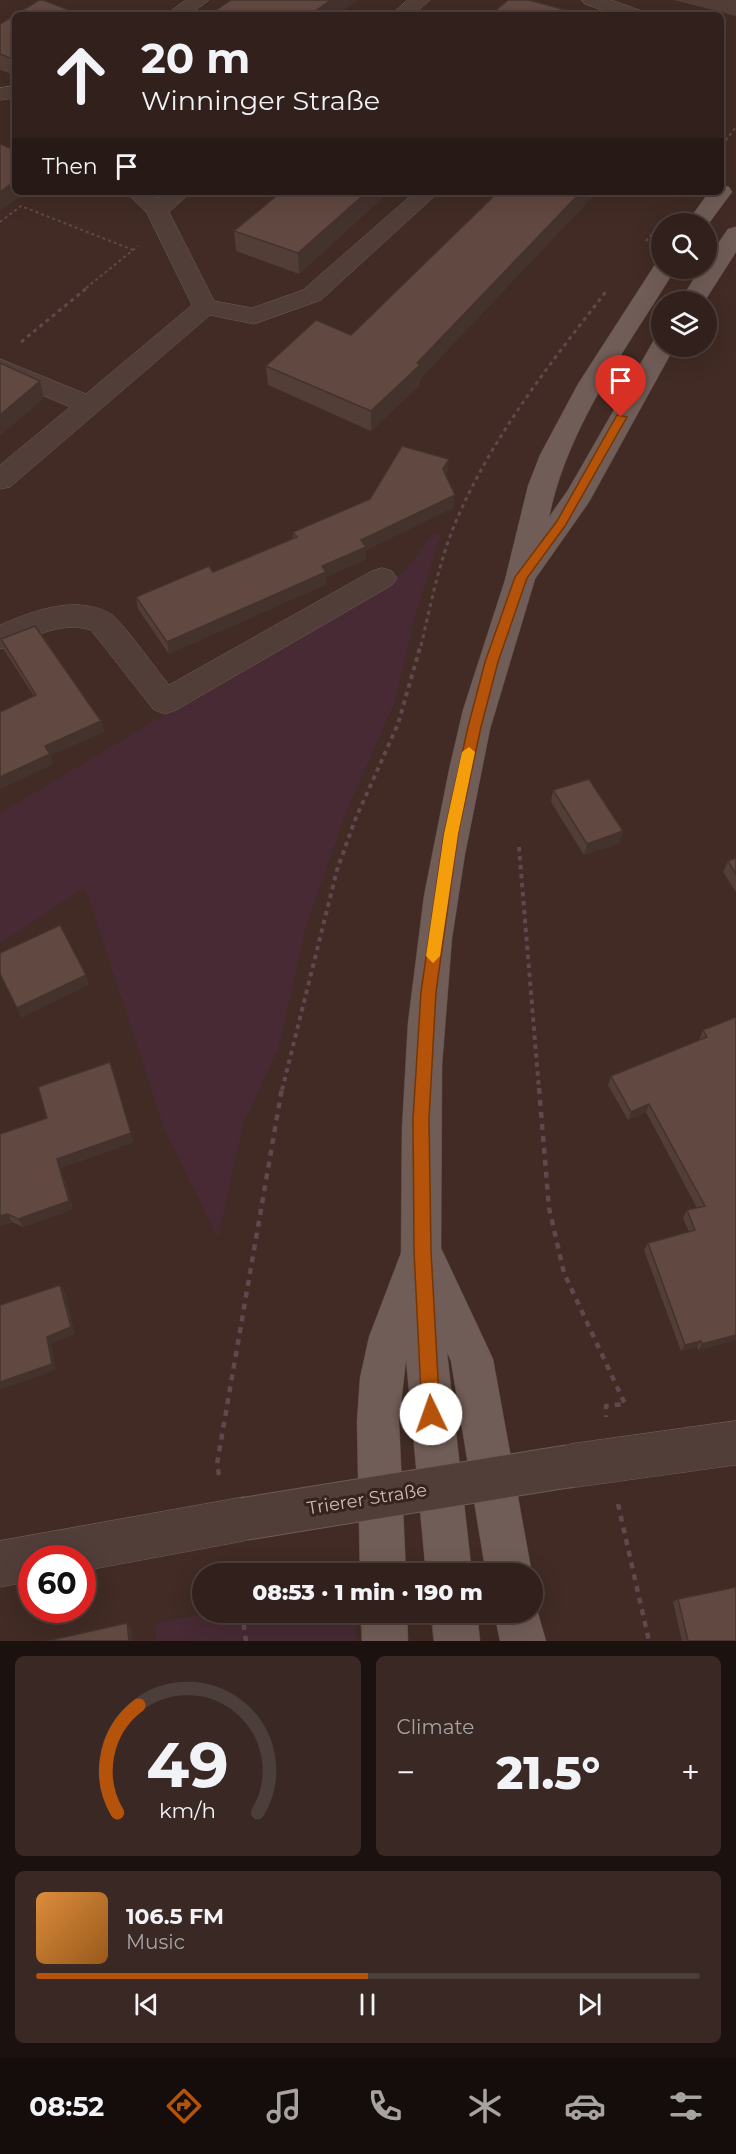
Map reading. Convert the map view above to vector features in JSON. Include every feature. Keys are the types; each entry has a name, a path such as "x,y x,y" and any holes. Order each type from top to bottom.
{"main road":[{"path":"705,213 718,195"},
{"path":"698,291 736,234"},
{"path":"448,1563 431,1414 422,1251 423,1063 440,906 474,727 492,662 521,577 535,507 554,452 576,410 657,279"},
{"path":"521,577 579,495 657,357"},
{"path":"383,1563 378,1422 381,1378 390,1337 422,1251"},
{"path":"422,1251 472,1359 507,1563"},
{"path":"385,1623 386,1641"},
{"path":"455,1623 457,1641"},
{"path":"519,1623 523,1641"}],"street":[{"path":"181,12 199,0"},
{"path":"405,12 420,0"},
{"path":"592,0 625,12"},
{"path":"633,12 648,0"},
{"path":"140,195 161,218 205,307"},
{"path":"161,218 178,195"},
{"path":"205,307 254,316 312,295 425,195"},
{"path":"0,480 205,307"},
{"path":"0,367 88,405"},
{"path":"0,638 36,622 77,615 101,622 165,702 382,578"},
{"name":"Trierer Straße","path":"0,1564 244,1519 570,1466 736,1443"}],"path":[{"path":"724,142 736,127"},
{"path":"0,222 21,206 134,250"},
{"path":"18,345 134,250 161,218"},
{"path":"219,1475 217,1464 276,1116 308,976 348,837 403,710"},
{"path":"519,847 549,1208 564,1274 624,1404 606,1406 606,1420"},
{"path":"616,1498 649,1641"},
{"path":"244,1623 246,1641"}],"shaded area":[{"path":"433,533 441,534 416,613 395,701 346,813 306,927 279,1047 243,1125 218,1238 165,1131 85,887 0,944 0,813 405,571"},
{"path":"192,1616 192,1623 356,1623 357,1641 156,1641 155,1623"}],"building":[{"path":"39,0 43,0 74,12 20,12"},
{"path":"231,0 331,0 314,12 213,12"},
{"path":"508,0 529,0 569,11 568,12 494,12"},
{"path":"12,17 12,59 0,54 0,24"},
{"path":"0,144 12,149 12,183 0,192"},
{"path":"277,195 364,195 298,253 234,231"},
{"path":"495,195 578,195 417,363 420,365 371,411 266,366 316,320 351,335"},
{"path":"0,363 40,381 0,415"},
{"path":"402,446 449,459 443,469 455,495 361,540 366,547 322,566 326,572 167,642 136,597 209,566 213,572 297,537 293,532 370,499"},
{"path":"35,626 101,721 45,746 50,754 0,777 0,712 36,695 1,639"},
{"path":"589,779 623,831 587,844 553,790"},
{"path":"736,858 736,874 728,861"},
{"path":"60,925 86,975 17,1008 0,974 0,953"},
{"path":"736,1017 736,1335 702,1344 701,1341 685,1345 648,1243 695,1230 687,1210 705,1206 649,1104 631,1112 611,1076 707,1037 703,1030"},
{"path":"110,1062 131,1133 57,1159 69,1201 18,1219 8,1214 0,1216 0,1134 47,1118 38,1087"},
{"path":"60,1285 71,1327 47,1337 52,1364 0,1382 0,1305"},
{"path":"736,1587 736,1641 688,1641 678,1599"},
{"path":"127,1623 129,1641 47,1641"}],"slow traffic":[{"path":"433,956 451,834 469,752"}],"route":[{"path":"431,1414 422,1251 421,1119 429,992 451,834 474,727 492,662 521,577 579,495 621,417"}]}
